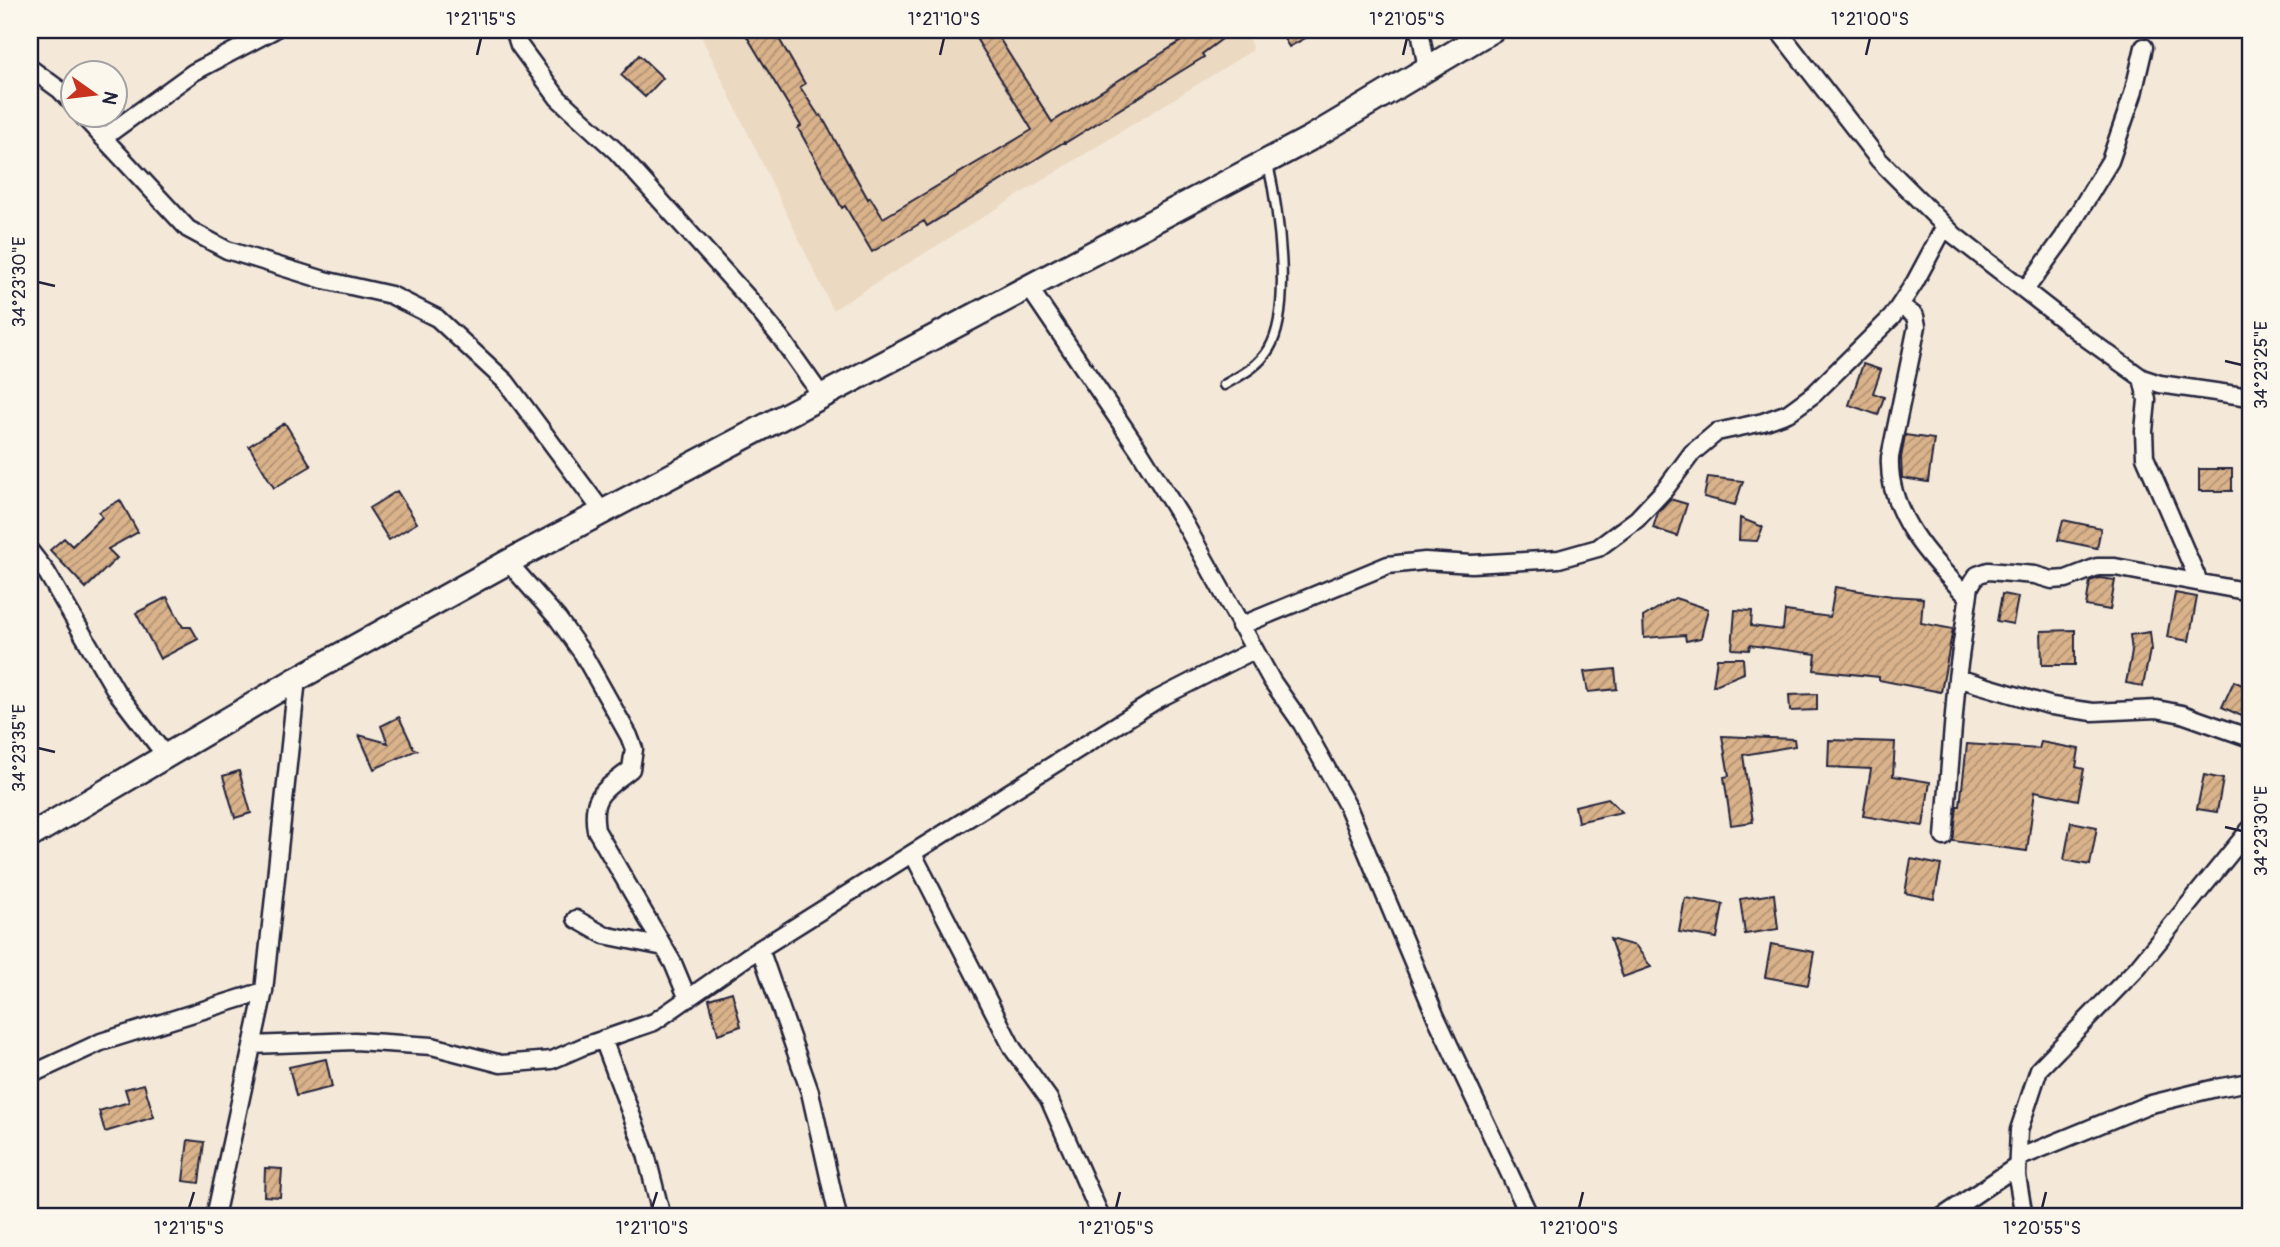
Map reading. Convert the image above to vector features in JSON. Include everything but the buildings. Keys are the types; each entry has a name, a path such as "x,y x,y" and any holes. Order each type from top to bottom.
{"main road":[{"path":"30,836 297,679 508,562 1309,139 1492,30"}],"street":[{"path":"514,30 519,45 558,98 616,151 749,299 821,395"},
{"path":"1420,30 1427,69"},
{"path":"1779,30 1880,160 1945,226 2086,338 2142,378 2160,384 2250,397"},
{"path":"103,138 194,72 270,31"},
{"path":"2025,290 2063,238 2110,161 2133,94 2144,47"},
{"path":"30,68 60,90"},
{"path":"96,130 138,172 188,229 227,250 324,280 391,295 437,318 506,382 602,511"},
{"path":"1240,626 1388,565 1425,561 1472,564 1559,559 1598,548 1637,519 1666,488 1692,453 1717,432 1763,422 1788,413 1814,394 1892,317 1915,282 1945,226"},
{"path":"1028,286 1146,460 1185,524 1272,681 1302,724 1348,807 1436,1017 1530,1217"},
{"path":"1900,305 1915,316 1917,326 1889,473 1895,497 1919,542 1940,569 1968,597"},
{"path":"2142,378 2147,400 2145,457 2199,582"},
{"path":"30,551 47,573 116,691 165,755"},
{"path":"508,562 558,619 583,654 629,736 634,749 631,769 602,793 594,807 596,830 664,947 688,999"},
{"path":"1944,837 1957,678 1970,586 1977,575 1988,571 2035,575 2052,580 2066,579 2097,567 2115,567 2250,592"},
{"path":"252,1045 355,1041 432,1046 501,1064 552,1060 654,1022 760,949 1157,699 1254,650"},
{"path":"1957,678 2052,706 2093,712 2157,709 2182,714 2250,738"},
{"path":"215,1217 264,991 297,679"},
{"path":"2024,1217 2018,1162 2019,1130 2039,1069 2137,968 2250,829"},
{"path":"913,854 1013,1049 1049,1099 1101,1217"},
{"path":"576,919 604,935 664,947"},
{"path":"760,949 810,1092 838,1217"},
{"path":"30,1075 101,1042 264,991"},
{"path":"603,1039 646,1154 662,1217"},
{"path":"1942,1217 2018,1162 2147,1105 2250,1082"}],"lane":[{"path":"1224,385 1254,368 1270,347 1280,315 1281,252 1268,161"}],"shaded area":[{"path":"698,30 1246,30 1253,50 833,310"}]}
